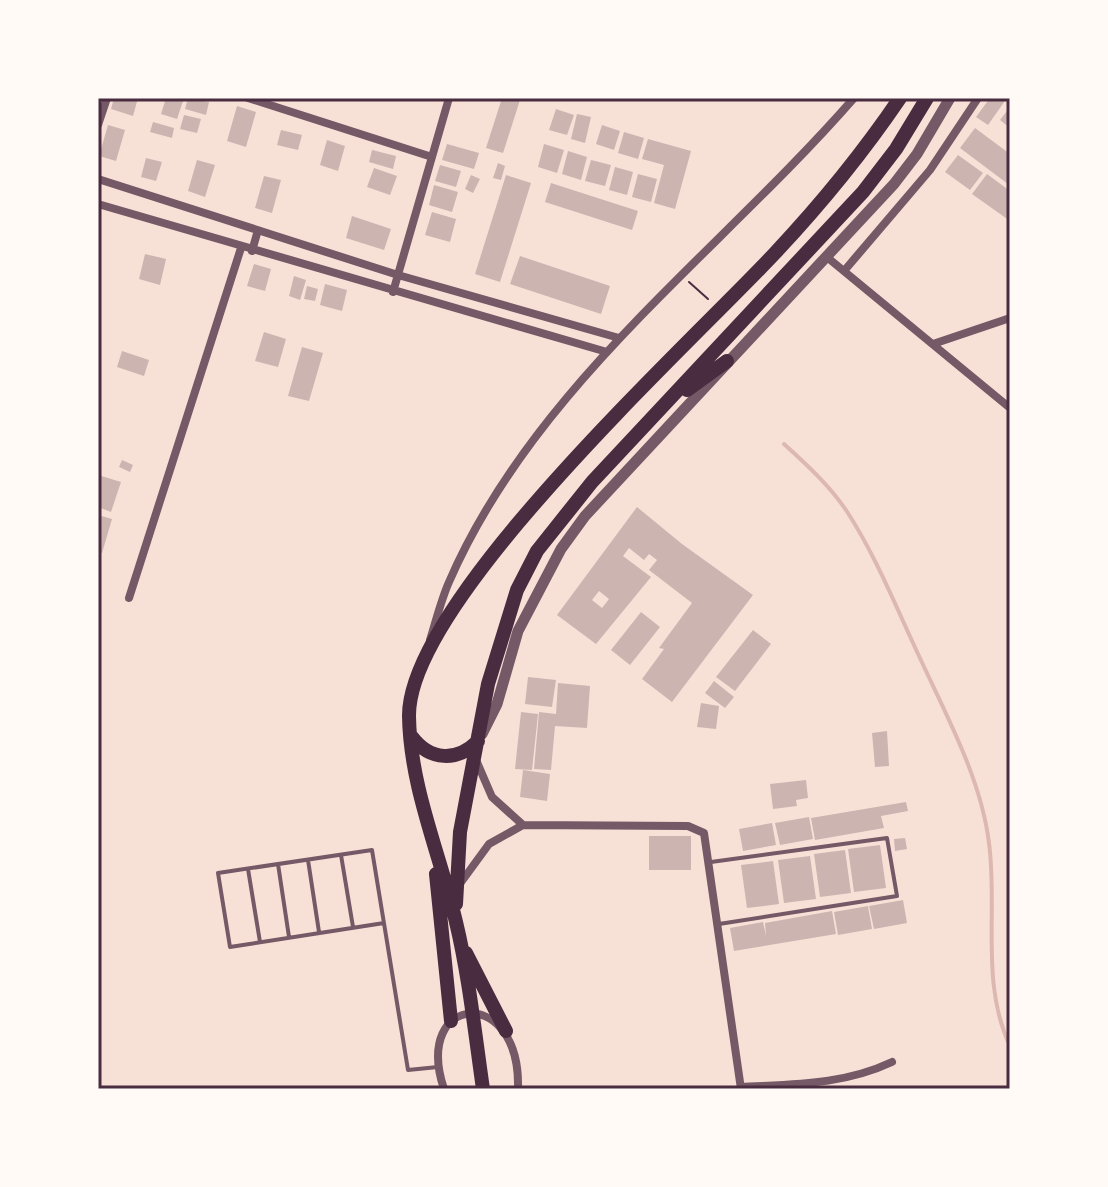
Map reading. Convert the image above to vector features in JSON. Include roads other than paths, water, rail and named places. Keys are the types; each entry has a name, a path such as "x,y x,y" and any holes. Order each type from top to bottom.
{"main road":[{"path":"483,1089 461,943 435,853 411,736 411,697 423,661 503,542 588,445 814,210 864,152 900,98"},
{"path":"456,920 460,832 502,630 517,590 537,551 592,482 863,192 896,149 927,98"},
{"path":"654,414 727,361"},
{"path":"411,736 427,752 449,757 460,755 478,741"},
{"path":"435,853 437,910 451,1021"},
{"path":"461,943 506,1031"}],"street":[{"path":"98,125 107,98"},
{"path":"248,98 432,157"},
{"path":"393,292 449,98"},
{"path":"423,661 448,584 471,537 551,419 619,338 854,98"},
{"path":"478,741 497,704 518,631 561,549 605,493 828,258 909,164 950,98"},
{"path":"844,271 930,170 978,98"},
{"path":"98,179 398,275 619,338"},
{"path":"98,204 607,352"},
{"path":"252,251 258,230"},
{"path":"129,598 241,248"},
{"path":"828,258 1010,408"},
{"path":"933,344 1010,318"},
{"path":"475,758 492,797 523,825"},
{"path":"456,891 489,844 523,825 688,826 704,833 711,862 741,1088 837,1082 863,1076 892,1062"},
{"path":"444,1089 438,1067 439,1047 451,1021 472,1012 490,1018 506,1031 518,1089"}],"lane":[{"path":"711,862 887,838 897,896 719,924"},
{"path":"384,923 230,947 218,873 372,850 384,923 408,1070 438,1067"},
{"path":"341,855 353,928"},
{"path":"308,860 319,933"},
{"path":"278,864 290,938"},
{"path":"248,869 260,942"}],"waterway":[{"path":"784,444 832,492 857,527 951,724 970,771 989,843 995,997 1010,1046"}]}
